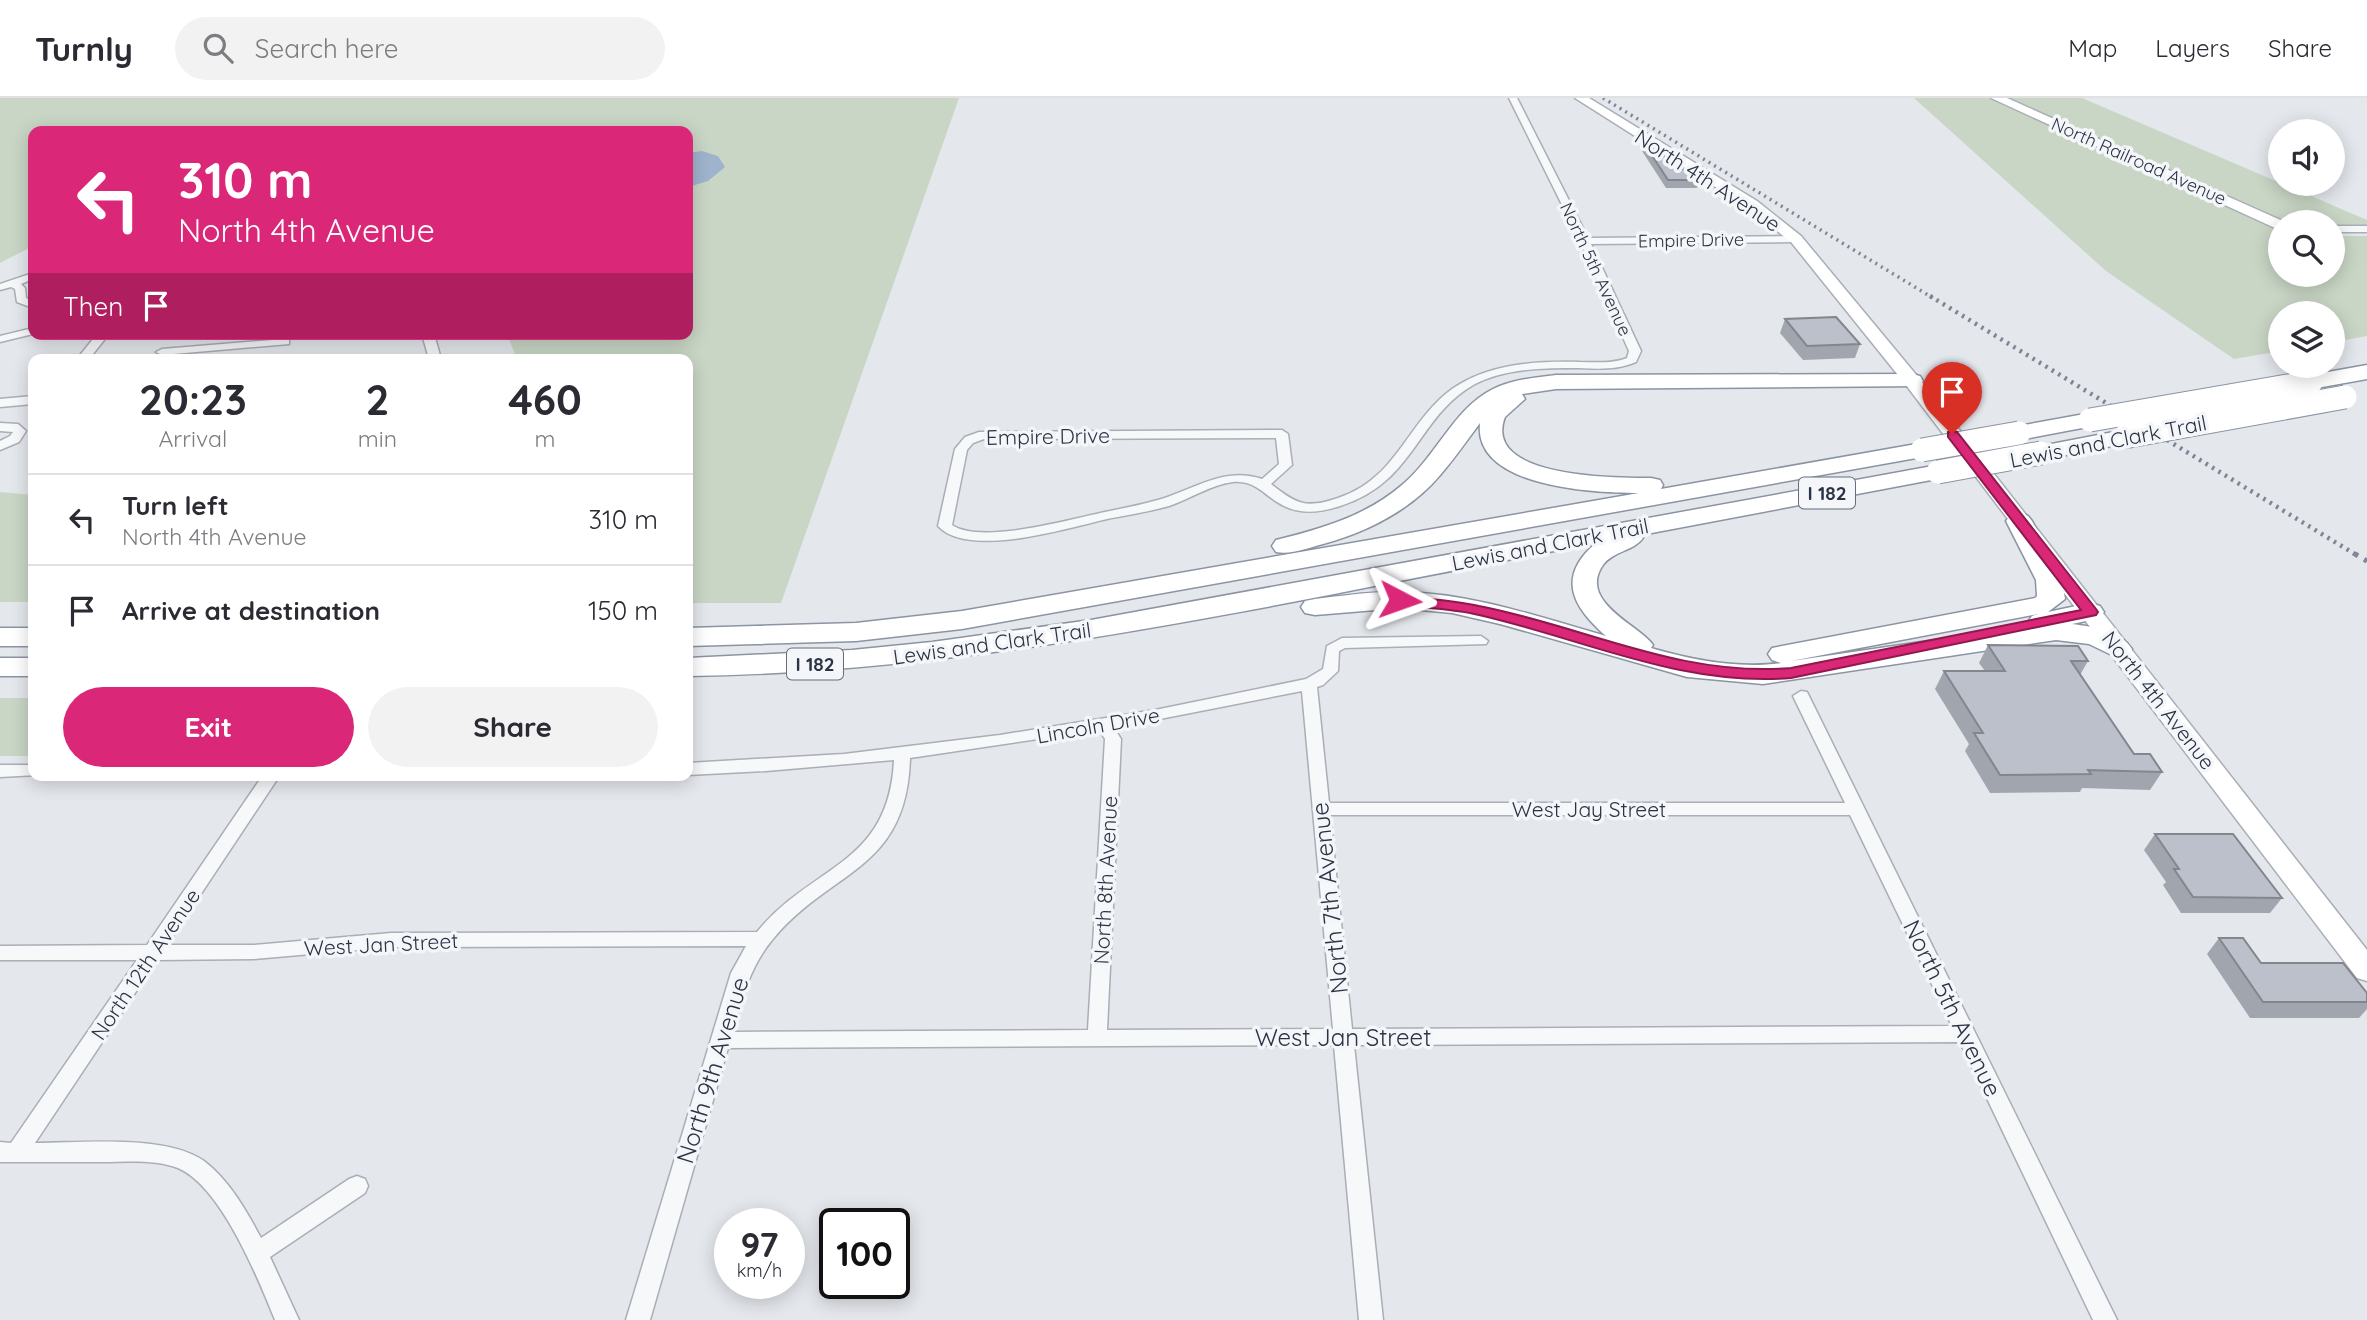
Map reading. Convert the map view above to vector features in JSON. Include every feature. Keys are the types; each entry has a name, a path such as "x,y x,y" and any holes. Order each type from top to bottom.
{"highway":[{"name":"Lewis and Clark Trail","path":"693,637 802,635 906,627 1041,607 2367,372"},
{"path":"906,627 1310,541 1334,533 1377,513 1411,491 1434,467 1485,401 1515,387 1556,382 1916,385"},
{"path":"1780,477 1662,485 1595,486 1564,482 1535,473 1511,460 1496,445 1492,437 1491,422 1499,408 1516,398 1552,390 1916,385"},
{"name":"Lewis and Clark Trail","path":"693,667 779,666 880,659 1078,633 2356,395"},
{"path":"1716,513 1621,541 1599,553 1586,569 1584,589 1587,599 1602,620 1626,639 1659,654 1696,663 1725,665 2043,606 2091,612"},
{"path":"2019,521 2049,580 2051,599 2043,606"},
{"path":"1078,633 1352,602 1426,602 1504,616 1687,668 1796,684 2056,631 2096,636 2118,649"},
{"path":"1796,684 2091,612"},
{"path":"0,637 28,637"},
{"path":"0,667 28,667"}],"main road":[{"name":"North 4th Avenue","path":"1581,98 1752,204 1796,239 1916,385 2367,970"},
{"name":"North Railroad Avenue","path":"1997,98 2268,220"}],"street":[{"name":"North 5th Avenue","path":"1264,482 1292,506 1312,509 1353,497 1392,472 1446,402 1462,387 1500,372 1542,366 1621,364 1635,357 1585,241 1513,98"},
{"path":"2345,229 2367,229"},
{"name":"Empire Drive","path":"1585,241 1796,239"},
{"path":"0,287 28,278"},
{"path":"14,284 20,288 20,300 28,303"},
{"path":"0,339 28,332"},
{"path":"87,354 98,340"},
{"path":"162,352 269,340"},
{"path":"0,403 28,400"},
{"path":"0,427 13,427 20,431 15,439 0,446"},
{"name":"Empire Drive","path":"1264,482 1246,478 1228,479 1161,504 1021,533 968,538 953,534 945,526 961,449 964,443 975,437 991,434 1282,434 1283,440"},
{"path":"1264,482 1286,465 1283,440 1300,440"},
{"path":"1308,684 1318,681 1330,671 1332,649 1342,643 1480,641"},
{"name":"Lincoln Drive","path":"693,769 815,762 1031,737 1308,684"},
{"name":"North 7th Avenue","path":"1308,684 1371,1320"},
{"name":"North 5th Avenue","path":"1796,684 2105,1320"},
{"name":"North 8th Avenue","path":"1097,1038 1113,739 1104,725"},
{"name":"North 9th Avenue","path":"638,1320 740,973 762,939 795,908 856,863 884,832 899,799 902,753"},
{"path":"0,771 28,771"},
{"name":"North 12th Avenue","path":"9,1152 152,953 268,781"},
{"name":"West Jay Street","path":"1321,808 1856,809"},
{"name":"West Jan Street","path":"0,953 254,951 391,940 762,939"},
{"name":"West Jan Street","path":"719,1040 1966,1034"},
{"path":"9,1152 135,1152 176,1158 194,1167 209,1178 257,1253 287,1320"},
{"path":"257,1253 357,1186"}],"green space":[{"path":"0,98 959,98 781,603 693,603 693,354 515,354 509,340 693,340 693,126 28,126 28,249 0,263"},
{"path":"1914,98 1989,98 2268,226 2268,287 2345,287 2345,236 2367,236 2367,336 2345,340 2345,301 2268,301 2268,353 2234,359 2106,271"},
{"path":"2006,98 2082,98 2268,178 2268,196 2311,196 2344,210 2268,210 2268,215"},
{"path":"2345,211 2367,220 2367,226 2345,226"},
{"path":"0,492 28,495 28,602 0,602"},
{"path":"0,698 28,698 28,756 0,756"}],"water":[{"path":"702,151 718,156 725,167 708,181 693,186 693,152"}],"building":[{"path":"1644,143 1699,180 1668,180"},
{"path":"1836,317 1860,344 1807,346 1785,319"},
{"path":"1988,645 2078,646 2088,661 2071,661 2134,754 2150,754 2162,772 2088,770 2091,774 2000,775 1974,733 1983,733 1944,671 2005,671"},
{"path":"2155,834 2233,834 2282,898 2193,897 2174,869 2179,869"},
{"path":"2219,938 2243,938 2261,963 2343,963 2367,993 2367,1002 2263,1002"}],"railway":[{"path":"1603,98 1933,298"},
{"path":"1930,296 2358,556"},
{"path":"2355,554 2367,561"}],"route":[{"path":"1400,600 1452,605 1504,616 1687,668 1763,675 1791,673 2091,612 1952,434"}]}
